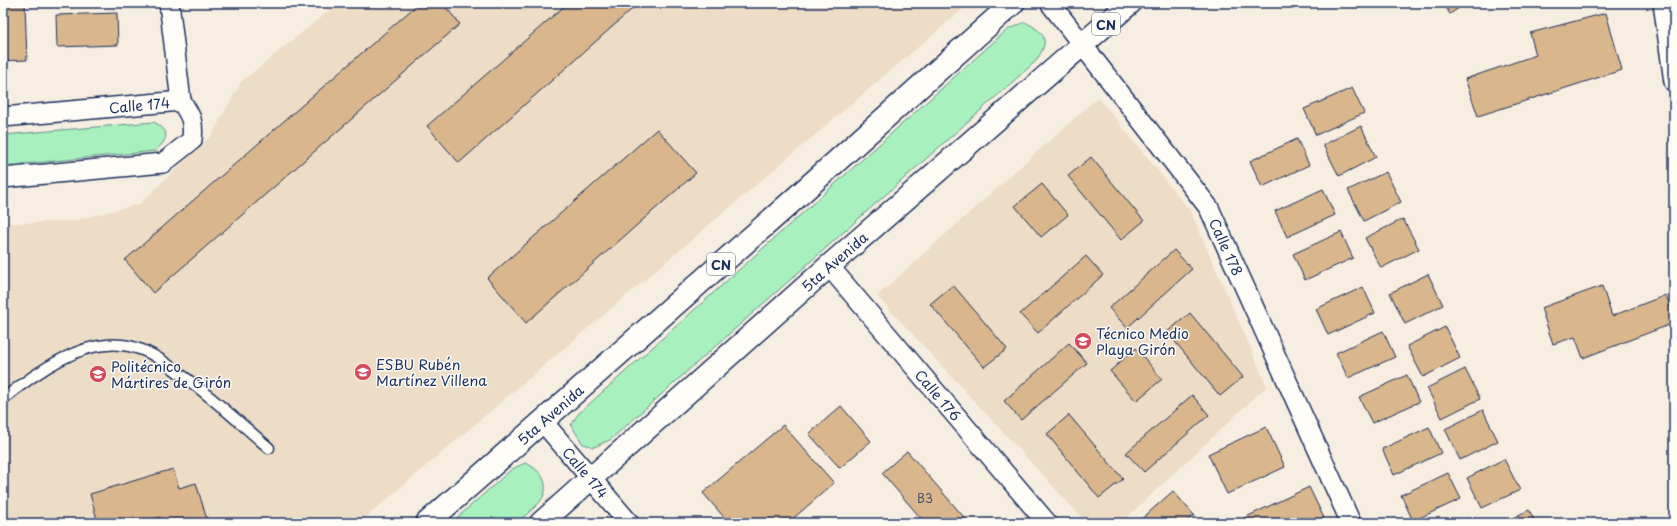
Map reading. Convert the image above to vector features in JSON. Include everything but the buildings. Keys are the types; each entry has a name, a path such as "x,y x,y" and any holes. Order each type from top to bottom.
{"highway":[{"name":"5ta Avenida","path":"427,523 543,422 1013,3"},
{"name":"5ta Avenida","path":"541,523 829,266 1130,3"}],"street":[{"path":"169,3 181,101"},
{"name":"Calle 178","path":"1050,3 1209,208 1351,523"},
{"path":"1663,3 1674,82"},
{"name":"Calle 174","path":"3,117 181,101 189,113 194,126 192,140 163,163 3,178"},
{"name":"Calle 176","path":"829,266 1048,523"},
{"name":"Calle 174","path":"543,422 629,523"}],"lane":[{"path":"3,399 28,379 49,366 83,350 106,345 135,347 159,358 208,395 269,448"}],"shaded area":[{"name":"ESBU Rubén Martínez Villena","path":"338,3 958,3 963,9 359,523 3,523 3,224 72,221 139,204 211,136 241,82"},
{"name":"Técnico Medio Playa Girón","path":"1098,97 1191,212 1267,386 1121,523 1087,523 877,296"}],"green space":[{"path":"1025,22 1038,30 1044,38 1043,48 1036,61 610,440 594,447 583,444 571,425 578,414 1007,30"},
{"path":"154,122 163,129 166,136 163,143 155,151 3,166 3,135"},
{"path":"525,463 537,470 541,475 544,480 545,492 538,504 517,523 451,523 512,469"}],"place":[{"name":"Técnico Medio Playa Girón","path":"1083,341"},
{"name":"ESBU Rubén Martínez Villena","path":"363,372"},
{"name":"Politécnico Mártires de Girón","path":"98,374"}]}
